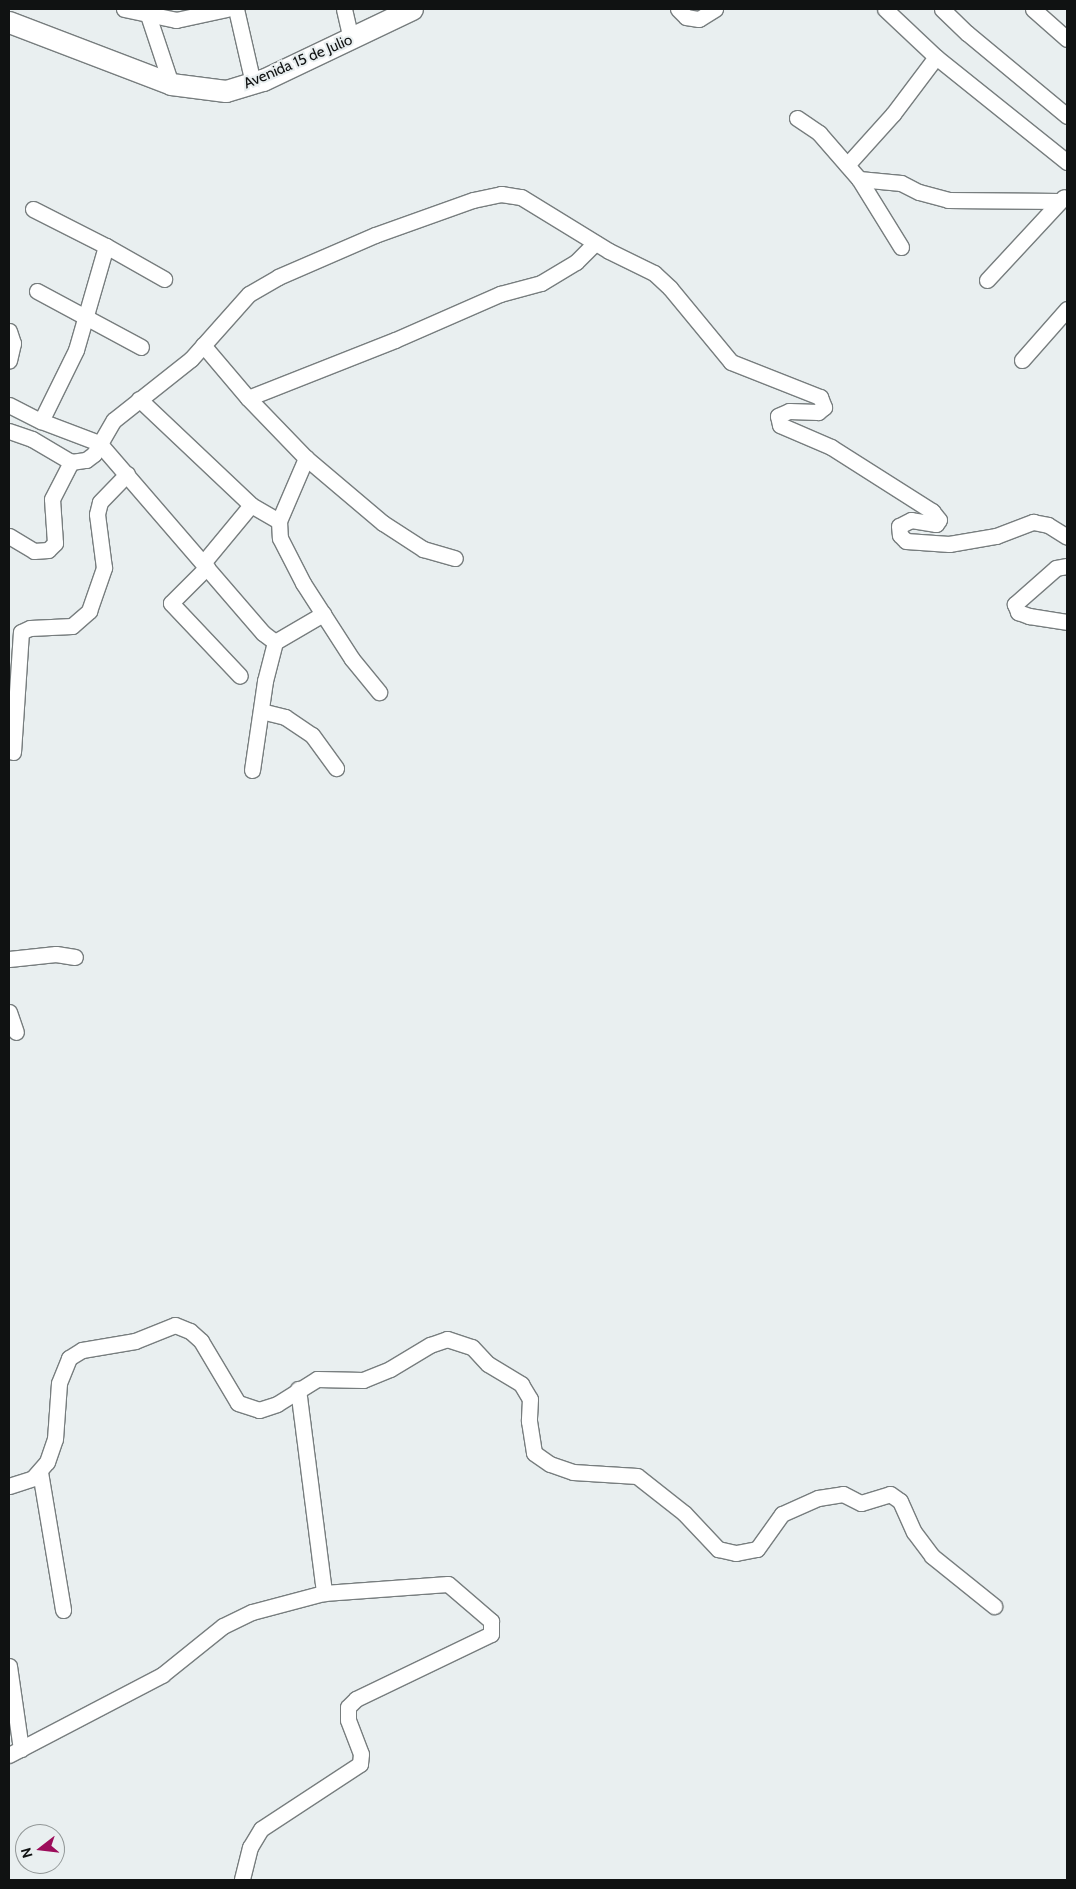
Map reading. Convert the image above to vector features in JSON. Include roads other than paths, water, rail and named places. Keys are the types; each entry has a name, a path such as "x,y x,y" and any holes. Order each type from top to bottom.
{"street":[{"path":"124,9 146,12 176,20 227,9"},
{"path":"236,9 253,83"},
{"path":"344,9 351,40"},
{"name":"Avenida 15 de Julio","path":"9,22 171,84 226,91 253,83 351,40 412,9"},
{"path":"678,9 686,17 699,19 715,9"},
{"path":"885,9 936,57 1067,162"},
{"path":"942,9 967,34 1067,116"},
{"path":"1033,9 1067,39"},
{"path":"146,12 171,84"},
{"path":"847,165 893,114 936,57"},
{"path":"797,118 819,133 859,179 901,247"},
{"path":"859,179 901,183 919,192 948,200 1064,197"},
{"path":"9,431 32,439 71,462 86,460 94,454 114,420 203,345 249,294 278,277 375,235 473,200 501,194 521,197 595,243 654,273 670,288 731,362 820,397 824,407 818,412 789,411 778,416 780,425 831,447 932,511 939,520 936,524 911,520 898,526 900,534 906,541 949,544 996,536 1033,522 1048,525 1067,537"},
{"path":"987,280 1064,197"},
{"path":"33,209 106,246 164,279"},
{"path":"248,398 395,340 500,294 541,283 576,262 595,243"},
{"path":"41,421 76,350 106,246"},
{"path":"37,291 86,315 141,347"},
{"path":"1022,360 1067,309"},
{"path":"9,331 12,343 9,360"},
{"path":"203,345 248,398 306,458 383,523 423,549 454,558"},
{"path":"139,399 251,505 280,521"},
{"path":"9,405 41,421 99,443 263,633 275,642"},
{"path":"306,458 280,521 280,538 323,614 352,659 379,692"},
{"path":"9,536 34,551 48,550 55,543 52,499 71,462"},
{"path":"13,752 12,694 21,632 30,628 72,626 89,611 104,568 97,514 100,502 127,474"},
{"path":"240,676 171,603 205,565 251,505"},
{"path":"1067,566 1056,568 1016,604 1018,612 1029,616 1067,622"},
{"path":"252,770 260,711 275,642 323,614"},
{"path":"260,711 285,717 312,735 336,768"},
{"path":"9,960 56,954 75,957"},
{"path":"9,1012 16,1032"},
{"path":"63,1610 40,1472 55,1439 59,1383 69,1358 82,1350 135,1341 175,1325 190,1331 201,1341 238,1403 259,1410 278,1404 298,1389 317,1379 363,1380 390,1369 430,1344 447,1339 472,1346 488,1364 521,1384 530,1399 529,1421 534,1453 550,1464 573,1472 637,1476 684,1514 718,1550 736,1553 757,1549 782,1514 818,1498 843,1494 861,1503 890,1494 900,1501 914,1532 932,1556 994,1606"},
{"path":"298,1389 324,1593"},
{"path":"9,1486 40,1472"},
{"path":"9,1666 15,1752 162,1675 223,1626 252,1612 324,1593 448,1584 491,1621 493,1627 491,1634 356,1699 348,1707 348,1720 361,1754 360,1764 261,1829 250,1847 242,1880"}]}
